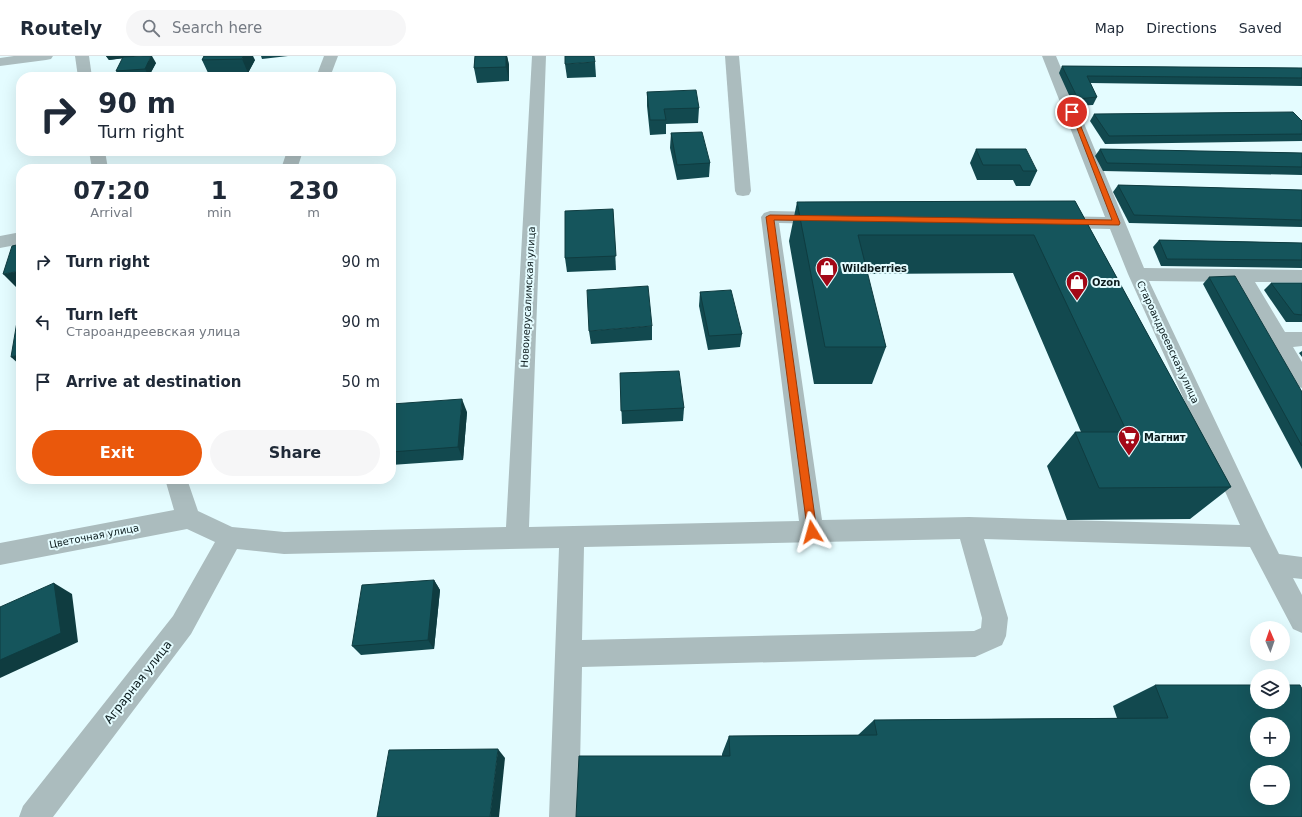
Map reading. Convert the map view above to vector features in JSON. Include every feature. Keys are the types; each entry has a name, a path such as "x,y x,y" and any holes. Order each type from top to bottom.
{"street":[{"path":"0,62 46,56"},
{"path":"82,56 85,72"},
{"path":"325,72 331,56"},
{"name":"Новоиерусалимская улица","path":"517,538 539,56"},
{"path":"732,56 743,191"},
{"name":"Староандреевская улица","path":"1049,56 1137,274 1257,536 1302,620"},
{"path":"812,532 770,217 841,218"},
{"path":"1038,222 1116,223"},
{"path":"0,242 16,239"},
{"path":"1137,274 1302,276"},
{"path":"1242,276 1302,380"},
{"path":"1278,340 1302,339"},
{"path":"179,484 188,518 230,538 284,543 969,528 1257,536"},
{"name":"Цветочная улица","path":"0,554 188,518"},
{"path":"568,654 975,644 993,636 995,618 969,528"},
{"path":"564,817 572,537"},
{"name":"Аграрная улица","path":"34,817 182,624 230,538"},
{"path":"1272,564 1302,568"}],"building":[{"path":"151,56 145,69 116,71 123,57"},
{"path":"204,56 243,56 242,59 202,60"},
{"path":"475,56 506,56 506,67 474,68"},
{"path":"565,56 594,56 595,62 565,64"},
{"path":"1062,66 1302,68 1302,78 1087,76 1097,97 1078,99"},
{"path":"696,90 699,108 664,109 666,120 650,120 647,92"},
{"path":"1293,112 1302,121 1302,134 1109,136 1094,114"},
{"path":"702,132 710,163 677,165 671,133"},
{"path":"976,149 1026,149 1037,171 1023,171 1020,165 983,165"},
{"path":"1100,149 1302,153 1302,167 1107,163"},
{"path":"1118,185 1302,190 1302,220 1134,215"},
{"path":"1075,201 1231,487 1099,488 1075,432 1127,432 1034,235 858,235 886,347 825,347 797,202"},
{"path":"613,209 616,256 565,258 565,211"},
{"path":"1159,240 1302,243 1302,260 1167,259"},
{"path":"16,245 16,272 3,274 12,246"},
{"path":"1235,276 1302,392 1302,446 1209,277"},
{"path":"1271,283 1302,283 1302,315 1294,314"},
{"path":"648,286 652,326 589,331 587,290"},
{"path":"731,290 742,334 709,336 700,292"},
{"path":"16,328 16,356 11,357"},
{"path":"679,371 684,408 621,411 620,373"},
{"path":"462,399 458,447 396,452 396,404"},
{"path":"434,580 428,640 352,646 362,585"},
{"path":"54,583 61,633 0,660 0,607"},
{"path":"1155,685 1250,685 1250,709 1290,709 1290,685 1300,685 1302,689 1302,817 576,817 579,756 730,756 729,736 877,735 874,720 1168,718"},
{"path":"498,749 490,817 377,817 389,750"}],"place":[{"name":"Wildberries","path":"827,288"},
{"name":"Ozon","path":"1077,302"},
{"name":"Магнит","path":"1129,456"}],"route":[{"path":"812,532 770,217 1116,223 1072,112"}]}
